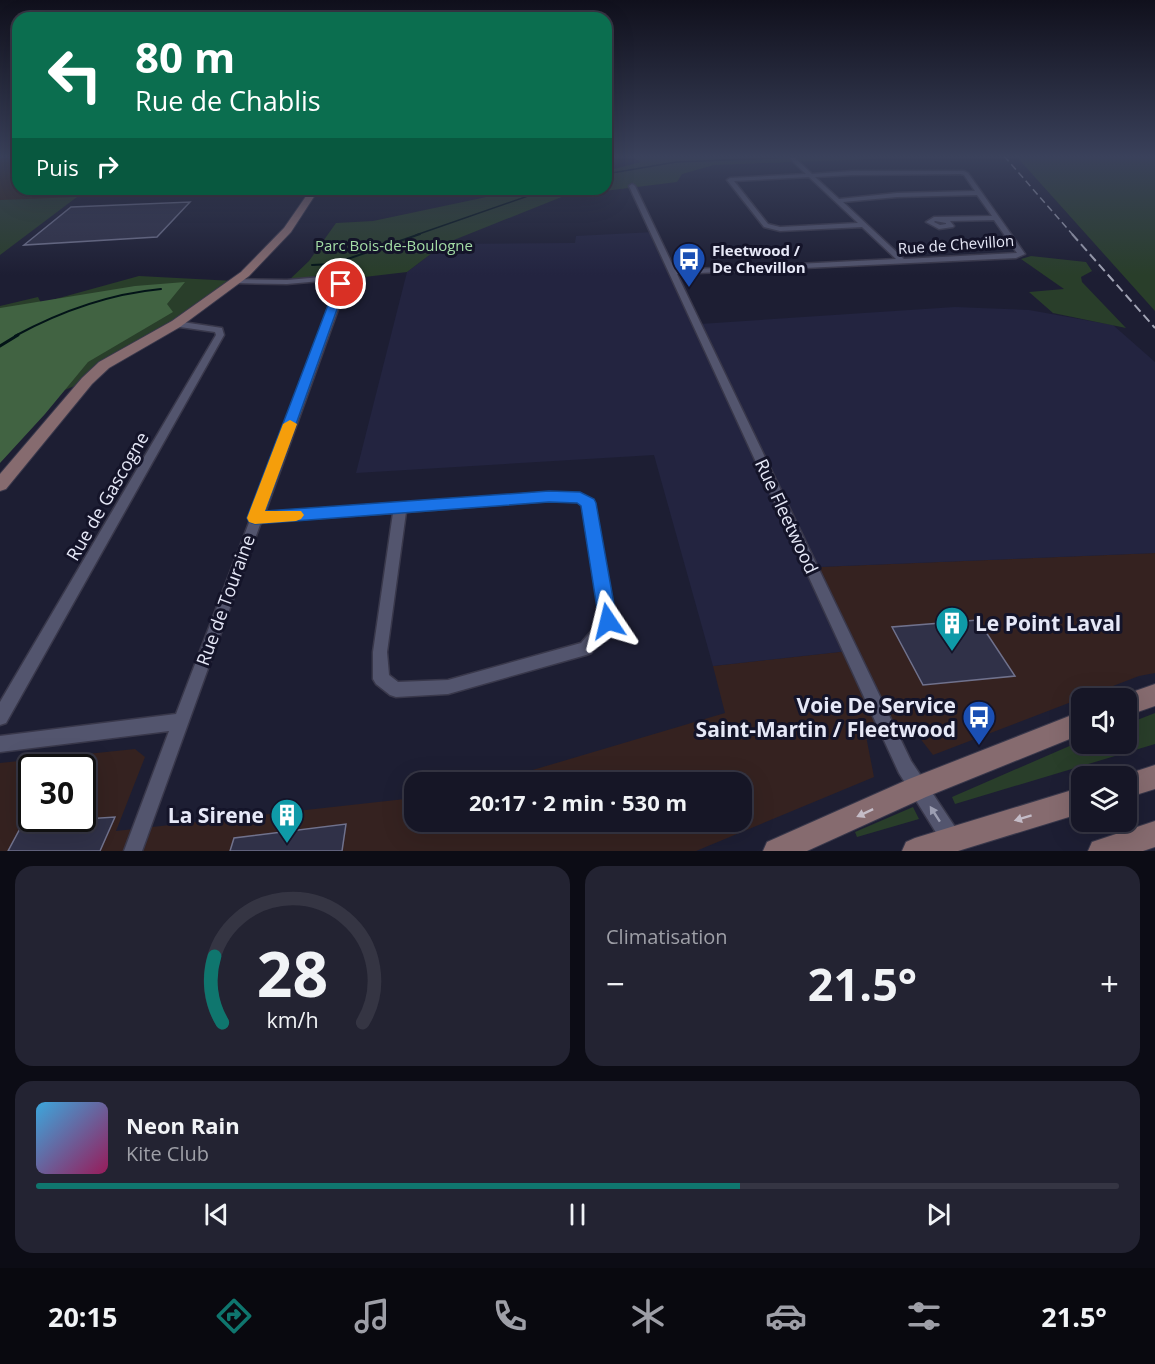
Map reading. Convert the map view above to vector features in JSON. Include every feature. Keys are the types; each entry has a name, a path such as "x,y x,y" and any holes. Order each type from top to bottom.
{"street":[{"path":"234,281 234,275 270,240 301,196"},
{"path":"0,485 87,381 111,361 176,324 245,274 288,230 311,196"},
{"name":"Rue Fleetwood","path":"637,196 905,767 952,840"},
{"name":"Rue de Chevillon","path":"741,196 766,226 780,229 864,225"},
{"path":"832,196 902,261"},
{"path":"838,201 890,196"},
{"name":"Rue de Chevillon","path":"673,272 1020,255 1021,250 981,196"},
{"path":"942,219 997,218"},
{"name":"Rue de Touraine","path":"133,851 341,284 339,280 333,278 287,282 234,281"},
{"name":"Rue de Gascogne","path":"0,717 220,335 219,330 176,324"},
{"path":"255,518 549,497 580,498 588,503 608,621 586,648 448,687 396,690 381,679 380,652 400,508"},
{"path":"1137,701 1155,695"},
{"path":"0,744 181,720"},
{"path":"776,851 918,788 1071,726"},
{"path":"1137,783 1155,777"},
{"path":"915,851 1071,803"},
{"path":"1101,851 1155,834"}],"shaded area":[{"path":"0,196 101,196 101,196 0,201"},
{"path":"654,232 700,324 955,307 1029,310 1113,325 1155,362 1155,553 818,567 857,650 713,666 654,455 356,473 407,272 444,244 575,243 576,236"},
{"path":"1155,553 1155,673 1139,676 1108,688 1071,688 1071,702 933,755 912,728 866,736 874,777 752,828 752,772 526,772 725,713 713,666 857,650 818,567"},
{"path":"135,749 145,757 116,831 404,799 404,832 742,832 696,851 0,851 0,763 18,761 18,832 96,832 96,754 87,754"}],"green space":[{"name":"Parc Bois-de-Boulogne","path":"492,196 566,196 444,244 407,272 339,280 333,278 287,282 309,261 336,223 373,221"},
{"path":"1052,196 1155,196 1155,311"},
{"path":"77,197 0,255 0,200"},
{"path":"1031,256 1086,262 1092,271 1081,277 1082,282 1126,328 1053,313 1029,292 1064,289 1021,259"},
{"path":"139,276 234,281 87,381 0,416 0,306 38,297 41,303"},
{"path":"185,282 167,304 173,312 88,362 0,463 0,308 135,286"},
{"path":"1155,713 1155,744 1137,749 1137,720"},
{"path":"1071,745 1071,754 1122,754 1082,766 1071,766 1071,769 955,804 952,797"},
{"path":"913,807 919,819 857,837 855,832"}],"building":[{"path":"190,202 157,237 24,245 71,207"},
{"name":"Le Point Laval","path":"978,620 1015,676 923,685 892,627"},
{"path":"115,817 100,851 8,851 18,832 96,832 96,818"},
{"name":"La Sirene","path":"346,824 342,851 230,851 234,838"}],"waterway":[{"path":"416,235 529,196"},
{"path":"312,265 333,264 420,234"},
{"path":"15,336 68,311 104,299 161,289"},
{"path":"0,346 18,335"}],"railway":[{"path":"1039,196 1073,235"},
{"path":"1072,234 1155,328"}],"slow traffic":[{"path":"290,424 255,518 296,515"}],"place":[{"name":"Fleetwood / De Chevillon","path":"689,288"},
{"name":"Le Point Laval","path":"952,652"},
{"name":"Voie De Service Saint-Martin / Fleetwood","path":"979,746"},
{"name":"La Sirene","path":"287,844"}],"route":[{"path":"341,284 341,290 255,518 549,497 580,498 588,503 608,621"}]}
